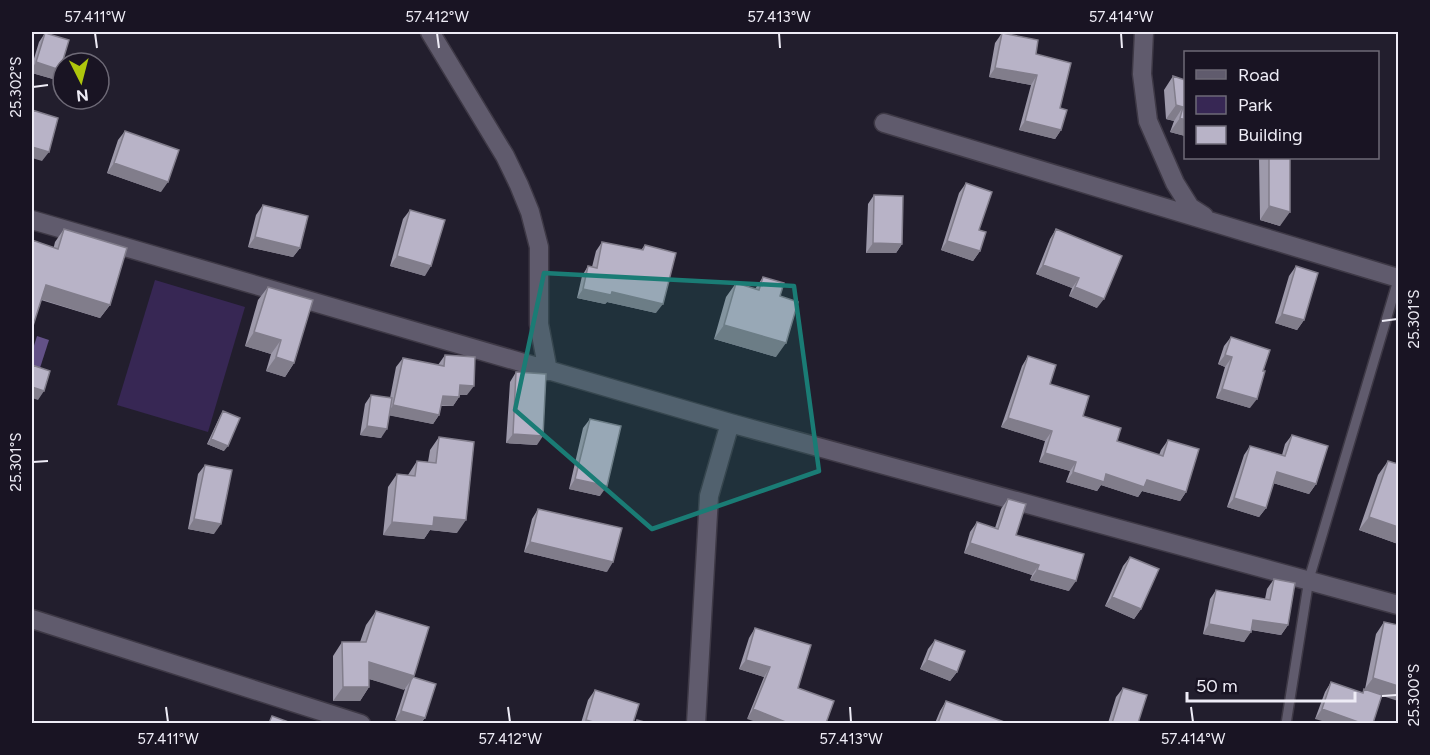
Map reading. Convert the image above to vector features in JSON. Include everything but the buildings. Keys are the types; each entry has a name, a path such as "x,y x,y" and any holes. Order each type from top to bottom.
{"street":[{"path":"430,32 505,156 530,212 539,247 538,324 548,371"},
{"path":"1144,32 1142,74 1148,121 1180,191 1190,207 1214,223"},
{"path":"884,123 1398,279"},
{"path":"32,220 730,423 1398,604"},
{"path":"696,723 709,496 730,423"},
{"path":"32,619 361,723"}],"lane":[{"path":"1286,723 1309,579 1398,279"}],"highlighted area":[{"path":"544,273 794,286 819,471 652,529 515,410"}],"green space":[{"path":"155,280 245,307 208,432 117,405"}],"shaded area":[{"path":"37,336 49,340 40,368 32,365 32,352"}]}
